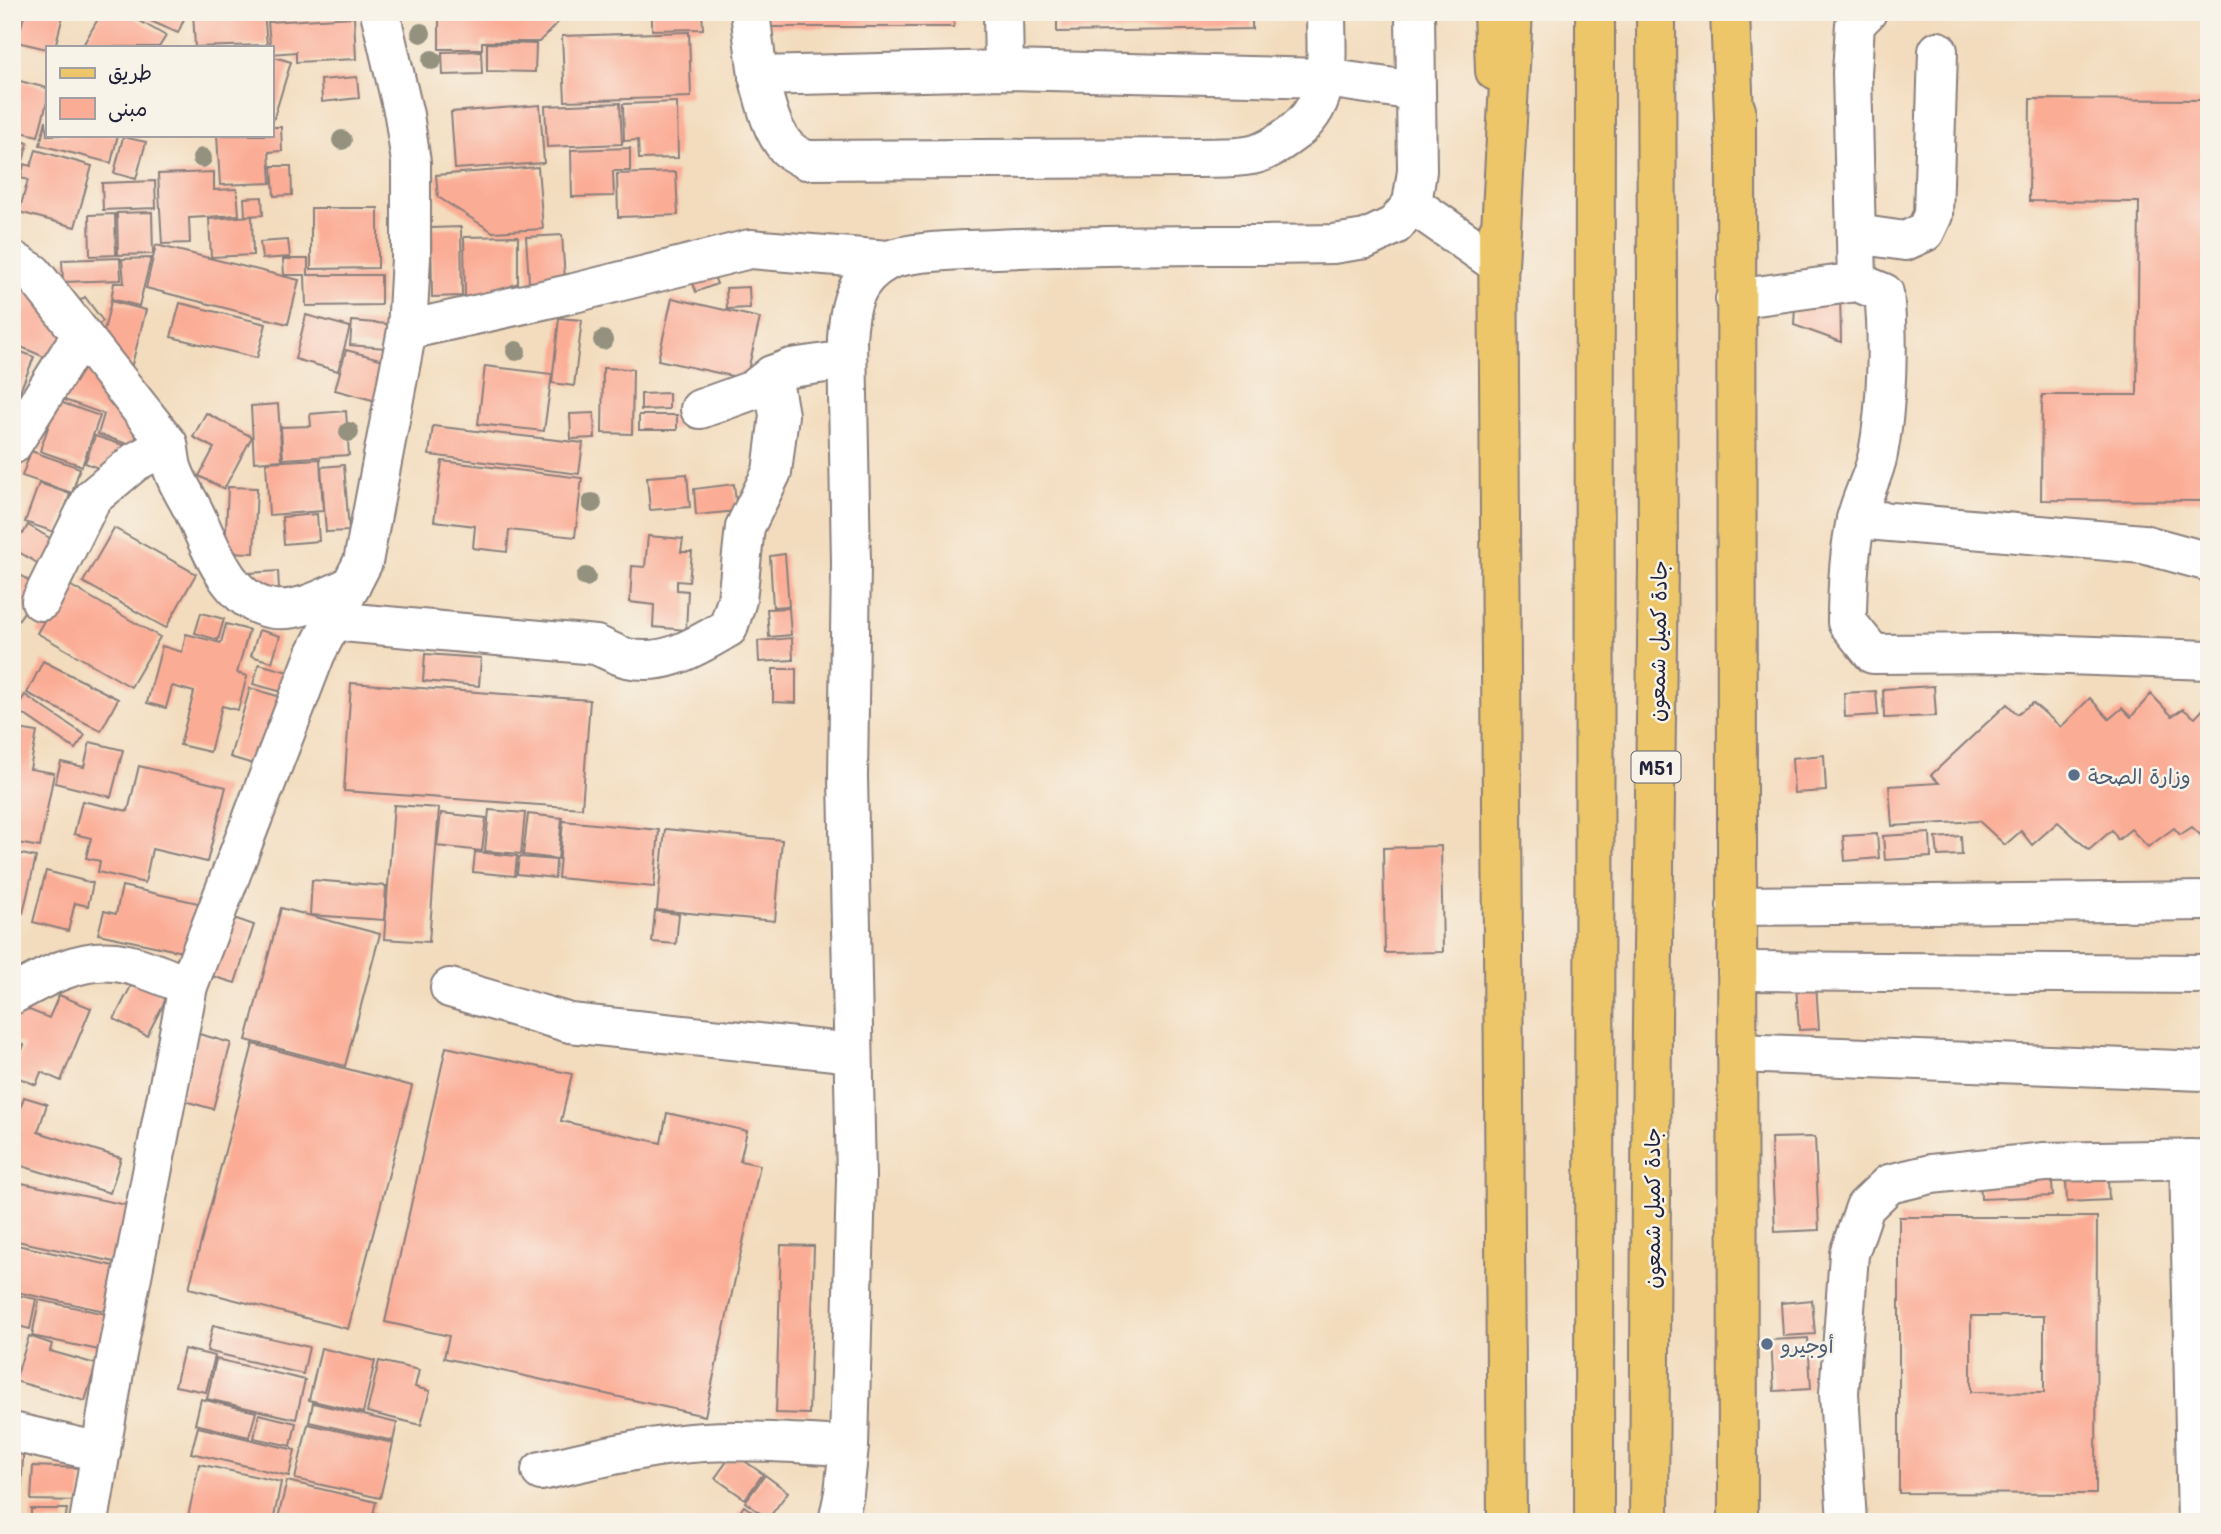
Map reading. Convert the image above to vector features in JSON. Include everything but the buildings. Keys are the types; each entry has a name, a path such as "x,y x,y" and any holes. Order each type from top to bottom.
{"main road":[{"path":"1493,12 1499,265 1507,1522"},
{"path":"1499,265 1513,12"},
{"path":"1594,1522 1595,12"},
{"name":"جادة كميل شمعون","path":"1649,1522 1658,567 1656,12"},
{"path":"1730,12 1735,142"},
{"path":"1737,12 1735,299 1738,1522"}],"street":[{"path":"89,1522 117,1354 188,986 316,653 363,562 407,330 411,258 411,162 404,115 380,12"},
{"path":"750,12 758,76 769,115 788,149 806,160 1193,158 1253,155 1278,144 1301,128 1314,113 1326,78 1326,12"},
{"path":"1003,12 1004,71"},
{"path":"407,330 574,293 750,249 888,260 931,253 1031,247 1333,244 1366,239 1395,225 1412,204 1417,171 1415,12"},
{"path":"1857,282 1852,73 1855,24 1867,12"},
{"path":"1856,234 1905,241 1926,232 1933,215 1938,51"},
{"path":"758,76 1004,71 1326,78 1415,91"},
{"path":"1412,204 1499,265"},
{"path":"12,260 33,273 168,443 172,469 210,547 226,575 249,600 274,609 292,609 351,586"},
{"path":"838,1522 849,1447 856,1179 848,777 851,563 848,312 856,291 868,273 888,260"},
{"path":"1735,299 1857,282 1884,293 1887,320 1884,403 1878,456 1856,519 1848,576 1847,622 1873,654 2010,653 2209,660"},
{"path":"12,445 81,335"},
{"path":"700,409 753,390 772,375 791,368 847,360"},
{"path":"332,621 596,645 626,658 650,660 681,654 728,628 737,600 745,527 772,472 779,415 772,375"},
{"path":"41,601 92,498 135,462 168,443"},
{"path":"1856,519 2143,544 2209,562"},
{"path":"1736,906 2209,901"},
{"path":"12,995 49,974 82,965 113,962 147,970 188,986"},
{"path":"1737,971 2209,974"},
{"path":"450,988 570,1023 853,1053"},
{"path":"1737,1053 2203,1071 2209,1069"},
{"path":"1847,1522 1839,1393 1849,1254 1865,1207 1889,1184 1931,1174 2045,1162 2199,1159 2197,1522"},
{"path":"12,1432 101,1452"},
{"path":"541,1471 641,1450 704,1442 740,1441 849,1447"}],"place":[{"name":"وزارة الصحة","path":"2074,775"},
{"name":"أوجيرو","path":"1767,1344"}]}
